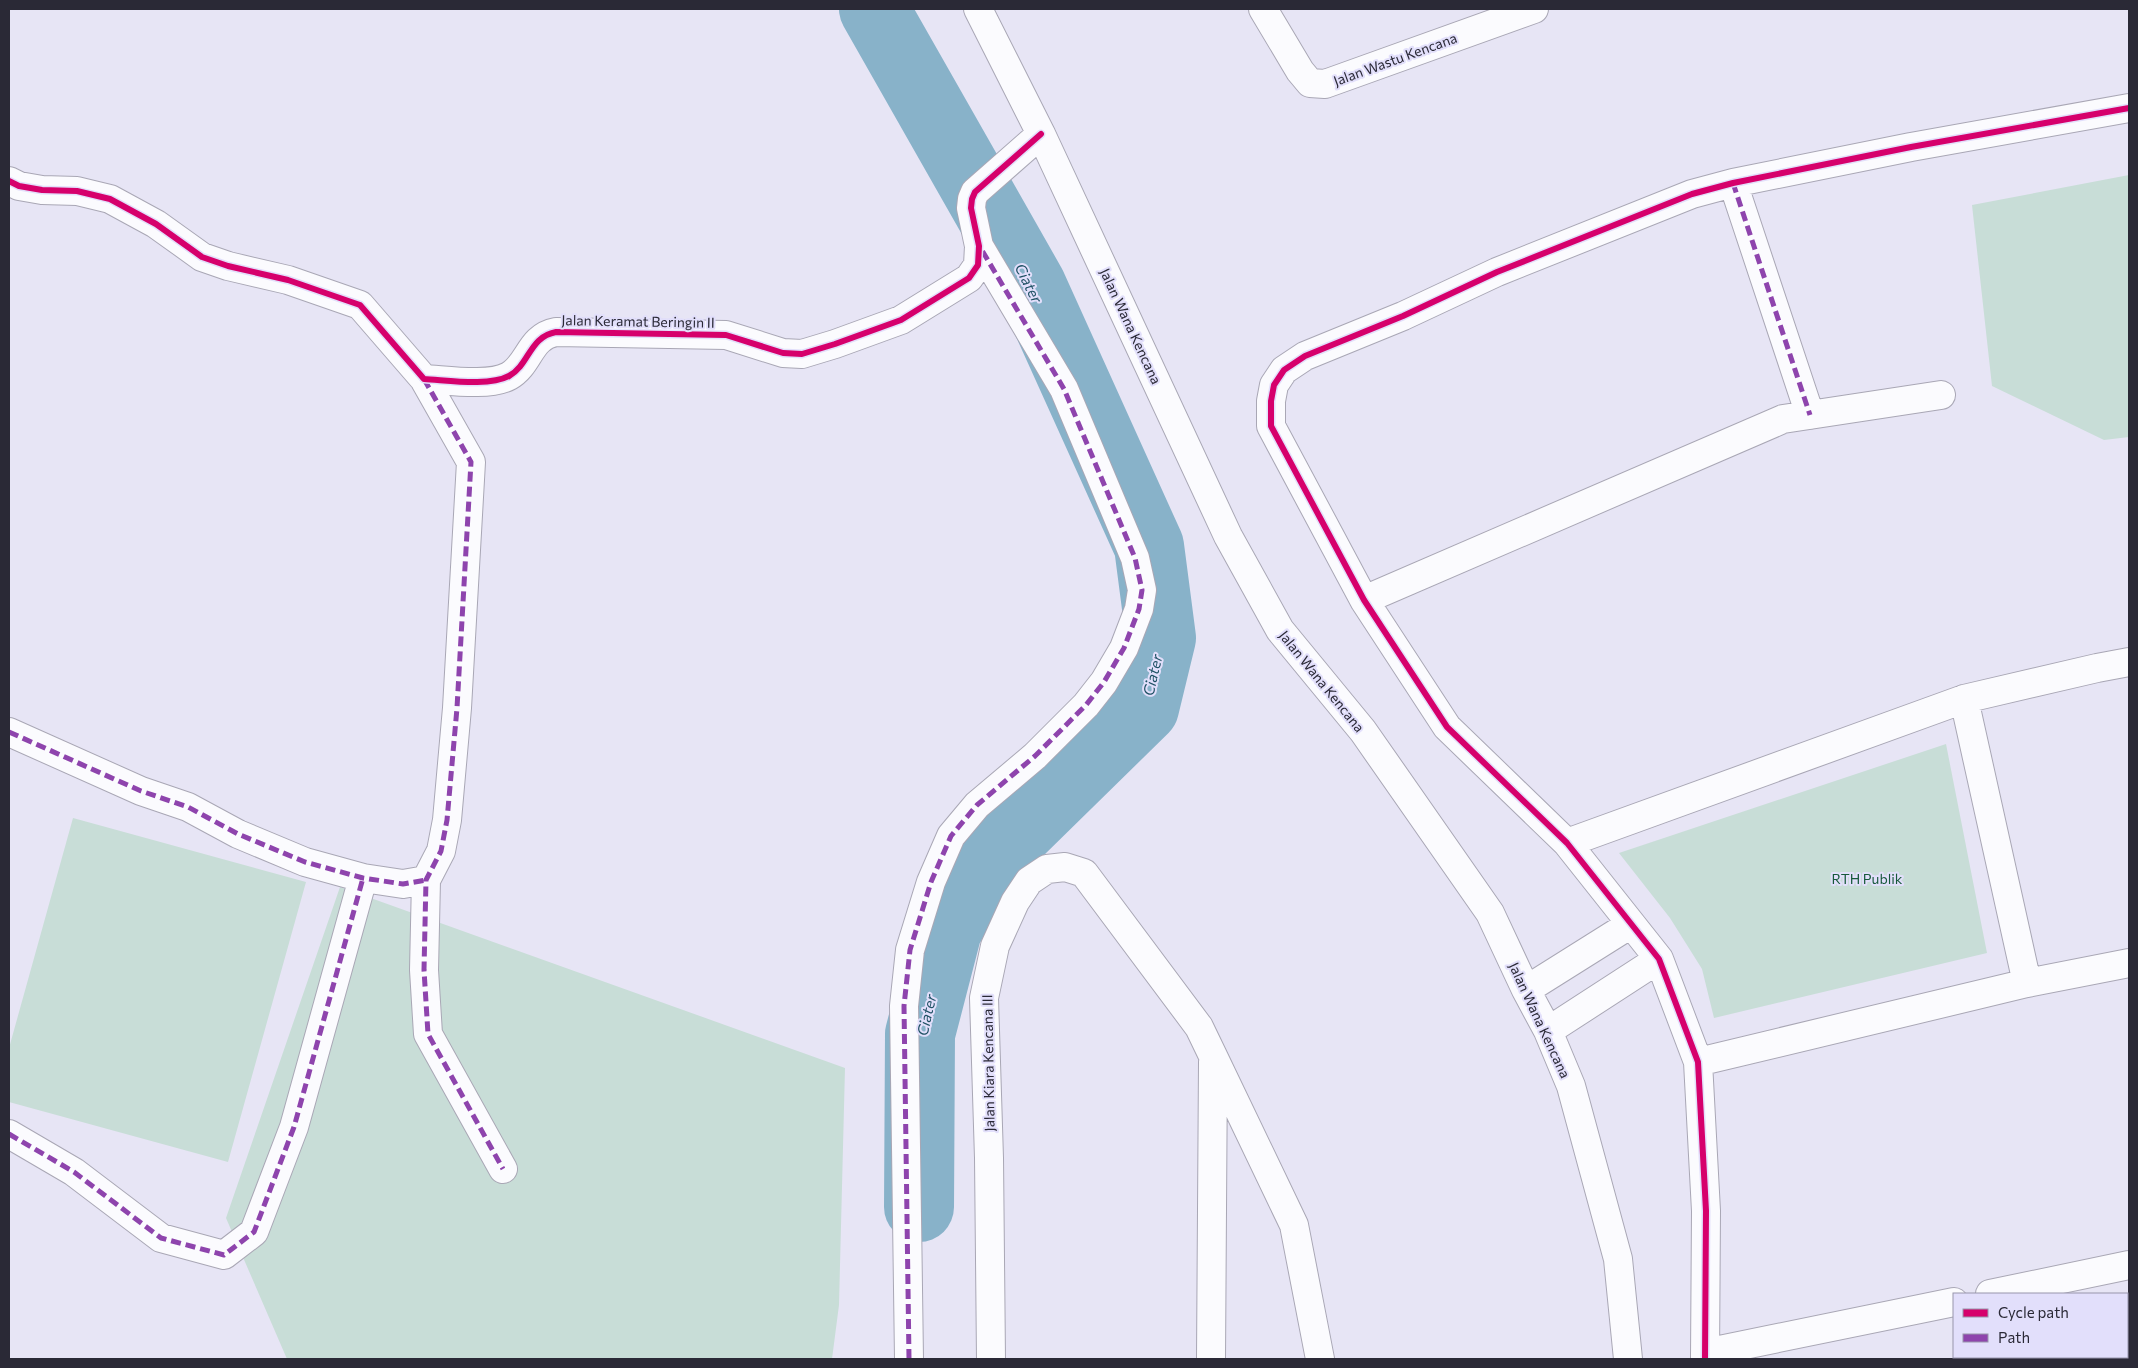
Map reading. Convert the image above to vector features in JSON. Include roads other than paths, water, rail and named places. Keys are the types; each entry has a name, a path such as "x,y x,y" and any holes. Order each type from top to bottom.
{"street":[{"name":"Jalan Wana Kencana","path":"978,9 1033,141 1228,536 1280,630 1362,731 1490,913 1526,990 1548,1030 1571,1086 1618,1259 1628,1359"},
{"name":"Jalan Wastu Kencana","path":"1263,9 1300,71 1310,83 1325,84 1534,9"},
{"path":"1953,1302 1705,1356 1706,1211 1698,1062 1659,959 1567,843 1446,727 1364,600 1271,426 1271,401 1274,385 1284,370 1305,356 1403,316 1497,272 1692,194 1733,183 1911,147 2129,108"},
{"name":"Jalan Keramat Beringin II","path":"424,379 484,381 509,376 522,363 539,339 546,334 565,331 726,335 784,353 802,354 900,320 969,278 978,265 979,246 971,208 975,192 1033,141"},
{"path":"9,181 19,186 42,190 77,190 110,199 156,224 202,257 228,266 288,280 360,305 424,379 471,462 458,708 447,820 441,851 426,880 424,970 428,1034 503,1169"},
{"path":"1733,183 1810,415"},
{"path":"908,1359 904,1006 912,941 931,882 951,836 977,805 1034,756 1086,705 1104,682 1124,648 1139,609 1142,590 1135,558 1064,389 979,246"},
{"path":"1364,600 1783,419 1941,395"},
{"path":"1567,843 1964,699 2129,662"},
{"path":"1964,699 2027,983"},
{"path":"9,732 141,791 188,807 238,834 305,862 363,878 404,884 426,880"},
{"name":"Jalan Kiara Kencana III","path":"991,1359 990,1158 984,998 995,946 1015,902 1028,881 1047,868 1065,867 1084,873 1199,1027 1294,1224 1320,1359"},
{"path":"9,1134 74,1172 161,1238 224,1255 254,1232 294,1127 363,878"},
{"path":"1526,990 1631,924"},
{"path":"1548,1030 1659,959"},
{"path":"1698,1062 2027,983 2129,963"},
{"path":"1211,1359 1213,1056"},
{"path":"1995,1293 2129,1265"}],"waterway":[{"name":"Ciater","path":"874,9 1031,285 1149,546 1161,638 1144,708 986,863 947,930 920,1034 919,1207"}],"park label":[{"name":"RTH Publik","path":"1867,878"}]}
